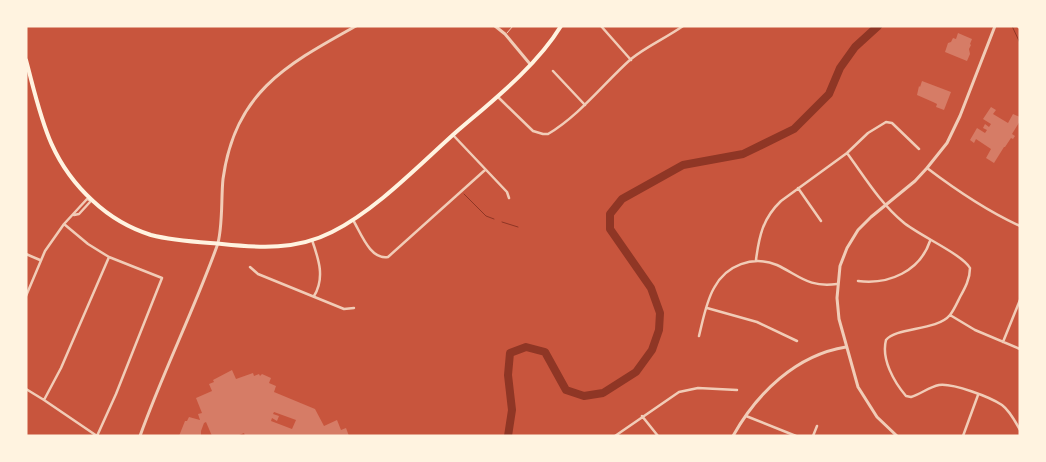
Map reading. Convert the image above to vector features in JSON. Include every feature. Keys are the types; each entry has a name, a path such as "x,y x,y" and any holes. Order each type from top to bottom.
{"main road":[{"path":"26,60 45,129 56,155 74,182 100,207 124,224 150,234 171,239 218,244 281,247 312,240 332,232 364,213 498,96 541,53 561,26"}],"street":[{"path":"140,436 218,244 227,160 233,139 246,112 258,94 279,73 318,47 356,26"},
{"path":"495,26 505,34 530,64"},
{"path":"601,26 631,60"},
{"path":"675,26 677,30"},
{"path":"498,96 536,133 548,134 585,105 631,60 651,45 683,26"},
{"path":"897,436 876,416 858,387 838,319 837,284 840,266 853,237 866,222 928,168 946,143 960,116 995,26"},
{"path":"553,71 585,105"},
{"path":"756,260 759,240 767,217 781,201 847,153 868,133 886,122 897,126 919,149"},
{"path":"453,135 507,192 509,198"},
{"path":"847,153 886,205 904,223 958,257 970,268 966,287 950,315 924,328 888,337 884,346 887,362 895,379 906,396 910,397 933,387 947,385 967,390 1002,405 1014,418 1020,430"},
{"path":"928,168 948,184 1020,226"},
{"path":"354,220 372,252 380,257 388,257 485,170"},
{"path":"798,188 821,222"},
{"path":"26,296 45,251 64,224 87,199 90,199"},
{"path":"26,389 97,436 116,394 162,278 109,257 88,244 64,224"},
{"path":"312,240 320,270 320,282 314,297"},
{"path":"858,282 889,279 906,273 917,264 925,253 930,241"},
{"path":"26,254 40,260"},
{"path":"44,400 61,368 109,257"},
{"path":"699,336 713,289 722,277 746,262 756,260 776,265 809,283 825,286 837,284"},
{"path":"250,267 258,274 344,309 354,308"},
{"path":"1003,343 1020,300"},
{"path":"707,308 757,322 797,341"},
{"path":"950,315 965,325 1003,343 1020,348"},
{"path":"733,436 756,401 799,364 830,351 846,347"},
{"path":"615,436 666,400 685,390 698,388 737,390"},
{"path":"963,436 978,395"},
{"path":"642,416 658,436"},
{"path":"745,416 796,436"},
{"path":"813,436 817,426"}],"lane":[{"path":"505,34 513,26"}],"building":[{"path":"958,33 972,39 967,61 945,52 948,43 953,38 956,39"},
{"path":"922,81 951,92 944,110 936,107 937,104 917,95"},
{"path":"991,107 996,110 993,114 1008,123 1013,114 1020,117 1020,121 1012,134 1015,136 1004,147 994,163 986,158 991,149 976,139 974,143 970,140 977,128 985,133 987,130 983,128 985,124 989,127 991,124 983,119"},
{"path":"232,370 236,379 253,373 254,376 262,374 271,378 269,383 276,386 274,392 315,409 324,426 337,420 341,430 346,428 349,436 245,436 244,433 237,436 212,436 206,422 201,431 201,436 179,436 185,421 189,417 200,420 198,414 202,413 196,398 212,391 209,384 214,382 213,380","holes":["274,412 296,420 292,429 271,421 272,418 277,421 279,416 273,414"]}],"waterway":[{"path":"508,436 512,410 508,375 510,353 526,347 545,352 566,390 584,396 603,393 636,372 652,350 659,330 660,313 651,288 610,229 610,214 622,199 683,165 743,154 794,129 829,94 840,68 855,47 878,26"},
{"path":"1012,26 1020,43"},
{"path":"464,194 486,216 494,219"},
{"path":"502,222 518,227"}]}
